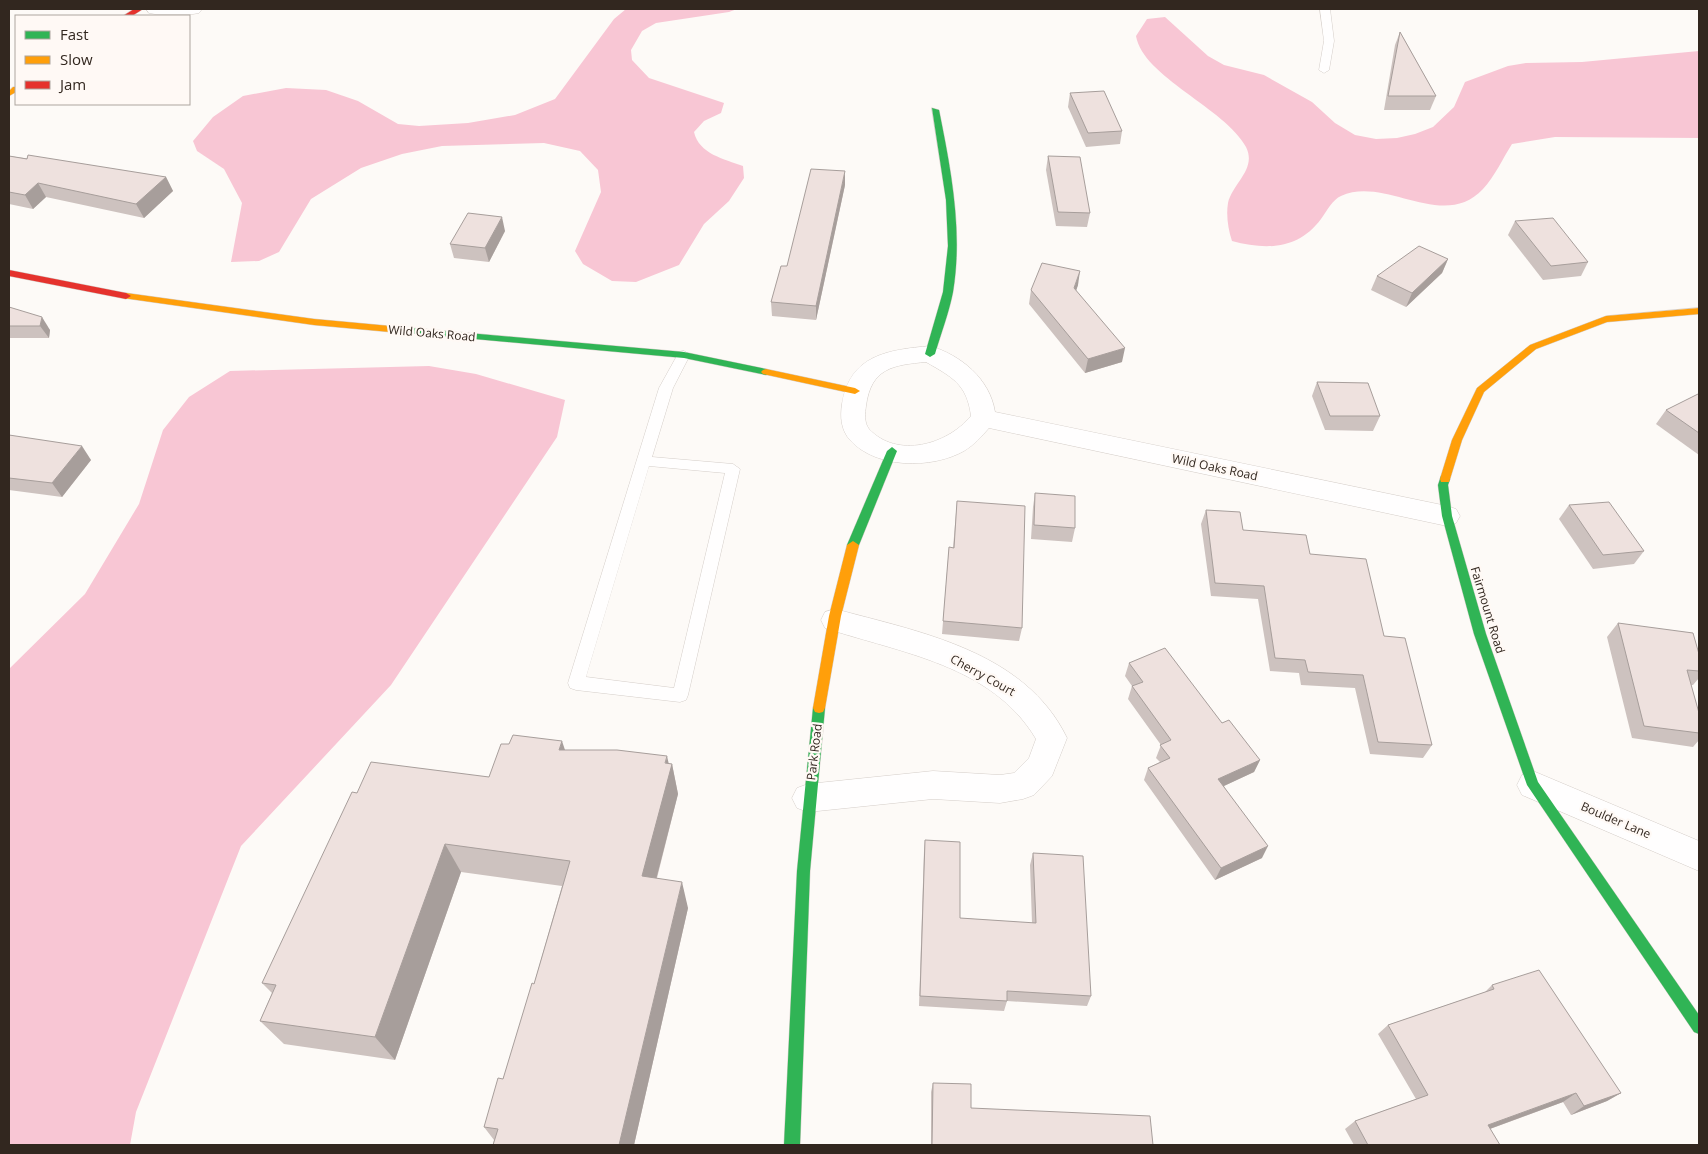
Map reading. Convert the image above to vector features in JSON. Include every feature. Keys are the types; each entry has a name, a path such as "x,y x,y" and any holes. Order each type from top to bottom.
{"street":[{"path":"155,9 193,9"},
{"path":"930,354 950,282 951,209 935,110"},
{"name":"Wild Oaks Road","path":"9,273 112,294 314,322 684,355 855,391"},
{"name":"Fairmount Road","path":"1699,311 1606,319 1533,347 1480,390 1457,440 1443,485 1447,516 1480,634 1534,785 1699,1028"},
{"path":"930,354 966,375 982,400 983,418 965,439 946,449 918,455 892,451 872,444 858,433 852,421 855,391 863,374 880,363 901,356 930,354"},
{"name":"Wild Oaks Road","path":"983,418 1447,516"},
{"name":"Park Road","path":"792,1145 800,910 808,798 820,694 834,620 854,542 892,451"},
{"name":"Cherry Court","path":"808,798 932,785 1000,790 1023,785 1041,766 1052,738 1044,719 1015,691 958,658 834,620"},
{"name":"Boulder Lane","path":"1534,785 1699,856"}],"lane":[{"path":"1324,70 1329,41 1325,9"},
{"path":"644,461 733,469 680,696 576,683 666,388 684,355"}],"shaded area":[{"path":"626,9 737,9 729,12 656,23 642,31 631,50 632,60 649,78 724,103 721,113 704,121 694,132 701,146 707,151 743,166 744,178 729,201 704,224 679,265 636,282 612,281 583,264 575,251 601,192 598,170 580,151 544,143 442,146 402,154 361,168 311,199 279,252 259,261 231,262 242,203 224,169 197,151 193,141 213,117 243,96 286,88 326,90 358,101 398,124 419,126 468,123 515,115 555,99 614,19"},
{"path":"1165,17 1208,56 1224,65 1264,75 1312,102 1335,123 1355,135 1376,139 1397,138 1433,127 1454,107 1465,82 1508,66 1526,63 1582,62 1699,51 1699,138 1555,137 1512,144 1487,184 1467,201 1450,205 1432,205 1376,192 1358,191 1338,198 1312,229 1292,242 1269,246 1245,244 1232,241 1228,227 1227,212 1231,196 1249,162 1246,147 1236,133 1221,119 1168,79 1153,65 1142,51 1136,36 1147,19"},
{"path":"429,366 476,374 565,400 557,437 391,685 241,846 136,1112 130,1145 9,1145 9,669 85,594 139,504 163,430 189,397 230,371"}],"building":[{"path":"1400,32 1436,96 1388,96"},
{"path":"1104,91 1122,131 1088,133 1070,93"},
{"path":"28,155 166,177 136,204 38,183 25,195 9,192 9,156 27,159"},
{"path":"1048,156 1080,157 1090,213 1058,212"},
{"path":"811,169 845,171 816,306 771,302 781,266 787,266"},
{"path":"468,213 502,217 485,248 450,244"},
{"path":"1553,218 1588,262 1551,266 1515,221"},
{"path":"1419,246 1448,259 1412,293 1377,276"},
{"path":"1042,263 1080,271 1074,288 1125,348 1088,359 1031,290"},
{"path":"9,307 42,317 40,326 9,326"},
{"path":"1317,382 1368,383 1380,416 1330,416"},
{"path":"1699,395 1699,433 1666,410"},
{"path":"9,435 82,446 52,483 9,478"},
{"path":"1035,493 1075,496 1075,528 1034,525"},
{"path":"957,501 1025,506 1022,628 943,621 949,547 954,548"},
{"path":"1609,502 1644,551 1603,555 1569,505"},
{"path":"1206,510 1240,512 1243,530 1306,535 1310,554 1366,559 1384,636 1405,638 1432,745 1378,742 1363,675 1308,672 1305,660 1275,658 1264,586 1215,583"},
{"path":"1618,623 1693,633 1699,654 1699,671 1687,670 1699,713 1699,733 1644,726"},
{"path":"1165,648 1222,723 1229,720 1260,760 1218,779 1268,846 1221,868 1148,768 1170,758 1160,745 1171,740 1132,686 1143,682 1129,663"},
{"path":"513,735 562,741 559,750 617,750 667,756 665,763 672,764 642,876 682,882 619,1145 493,1145 498,1129 484,1127 498,1078 503,1079 532,983 534,984 570,861 445,844 375,1037 260,1021 276,985 262,983 352,792 357,793 371,762 489,777 501,744 509,744"},
{"path":"925,840 960,842 960,918 1036,923 1033,853 1083,856 1091,996 1007,991 1007,1001 920,996"},
{"path":"1539,970 1621,1093 1584,1106 1576,1093 1488,1125 1500,1145 1368,1145 1355,1121 1428,1095 1388,1025 1494,989 1492,985"},
{"path":"933,1083 971,1084 971,1108 1150,1116 1153,1145 932,1145"}],"traffic: fast":[{"path":"930,354 948,292 953,246 947,177 935,110"},
{"path":"401,330 684,355 766,372"},
{"path":"853,545 892,451"},
{"path":"1445,479 1443,485 1447,516 1480,634 1533,785 1699,1027"},
{"path":"792,1145 803,871 819,708"}],"traffic: slow":[{"path":"9,94 15,90"},
{"path":"126,296 314,322 401,330"},
{"path":"1445,479 1457,440 1480,390 1533,347 1606,319 1699,311"},
{"path":"766,372 855,391"},
{"path":"819,708 835,616 853,545"}],"traffic: jam":[{"path":"129,15 139,9"},
{"path":"9,273 126,296"}]}
